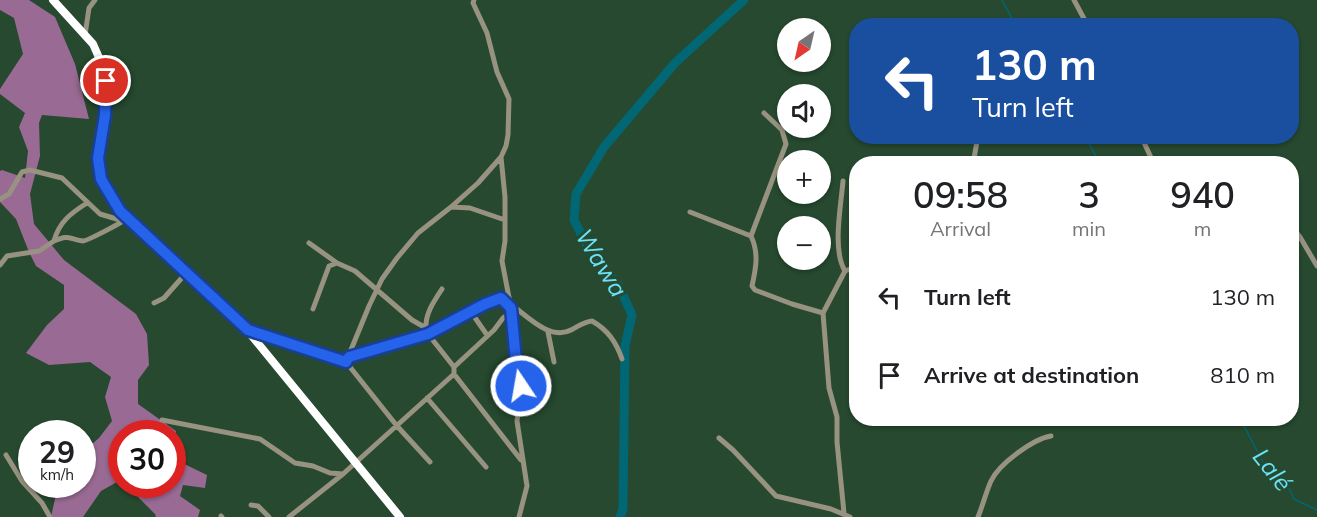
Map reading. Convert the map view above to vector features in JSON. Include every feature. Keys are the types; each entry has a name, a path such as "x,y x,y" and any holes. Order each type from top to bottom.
{"highway":[{"path":"53,0 99,54 105,75 105,115 98,158 101,179 127,222 187,272 248,330 400,517"}],"street":[{"path":"85,35 88,8 95,0"},
{"path":"1074,0 1084,18"},
{"path":"471,1 487,33 497,72 509,99 508,135 501,157 505,197 502,261 521,386 517,421 527,486 519,517"},
{"path":"764,113 782,130 786,144 751,236 757,253 757,266 752,286 755,290 823,313"},
{"path":"348,360 369,306 397,258 418,233 478,183 501,157"},
{"path":"0,199 9,194 22,172 30,170 62,178 100,214 127,222"},
{"path":"843,182 838,248 840,262 845,271"},
{"path":"54,241 57,228 69,214 87,202"},
{"path":"451,207 470,208 505,220"},
{"path":"690,212 751,236"},
{"path":"0,265 7,256 39,251 64,237 82,241 91,239 104,230 127,222"},
{"path":"1299,236 1317,266"},
{"path":"309,243 337,263 355,271 428,332 454,367 454,374 522,461"},
{"path":"313,309 328,266 337,263"},
{"path":"844,513 837,442 837,417 829,388 823,313 845,271 849,270"},
{"path":"154,303 164,298 187,272"},
{"path":"428,332 425,321 442,290"},
{"path":"248,330 348,360 428,332 501,298 510,310"},
{"path":"454,367 494,330 510,310 517,309 548,332 569,332 584,322 592,321 616,342 622,359"},
{"path":"471,312 487,335"},
{"path":"548,332 554,362"},
{"path":"348,360 397,426 430,462"},
{"path":"289,517 357,462 454,374"},
{"path":"427,398 486,467"},
{"path":"186,425 260,439 295,463 313,466 330,473 343,474"},
{"path":"978,517 997,472 1027,446 1041,438 1052,436"},
{"path":"719,438 777,496 844,513 850,517"},
{"path":"6,455 22,481 42,502 50,517"},
{"path":"251,505 258,506 269,517"}],"shaded area":[{"path":"0,0 29,0 55,17 75,64 89,119 42,115 39,123 40,156 30,194 34,224 64,260 136,314 147,334 149,365 138,380 138,404 161,420 112,420 105,397 111,377 90,362 49,365 26,353 47,325 64,309 64,285 36,266 16,219 0,202 0,171 25,178 28,151 19,127 25,113 0,94 0,89 23,54 14,18 0,10"},
{"path":"108,426 108,487 101,491 83,517 51,517 55,498 96,498 96,441"},
{"path":"186,465 207,475 205,488 186,485"},
{"path":"139,498 183,498 200,510 198,517 156,517"}],"waterway":[{"name":"Wawa","path":"620,517 623,509 625,346 632,315 619,286 589,250 574,220 576,194 604,147 675,63 744,0"},
{"name":"Lalé","path":"1002,0 1012,18"},
{"name":"Lalé","path":"1089,144 1096,156"},
{"name":"Lalé","path":"1243,426 1264,464 1287,484 1294,499 1317,510"}],"route":[{"path":"106,81 105,115 98,158 101,179 108,193 130,223 187,272 248,330 346,362 349,357 428,334 501,298 511,308 521,386"}]}
